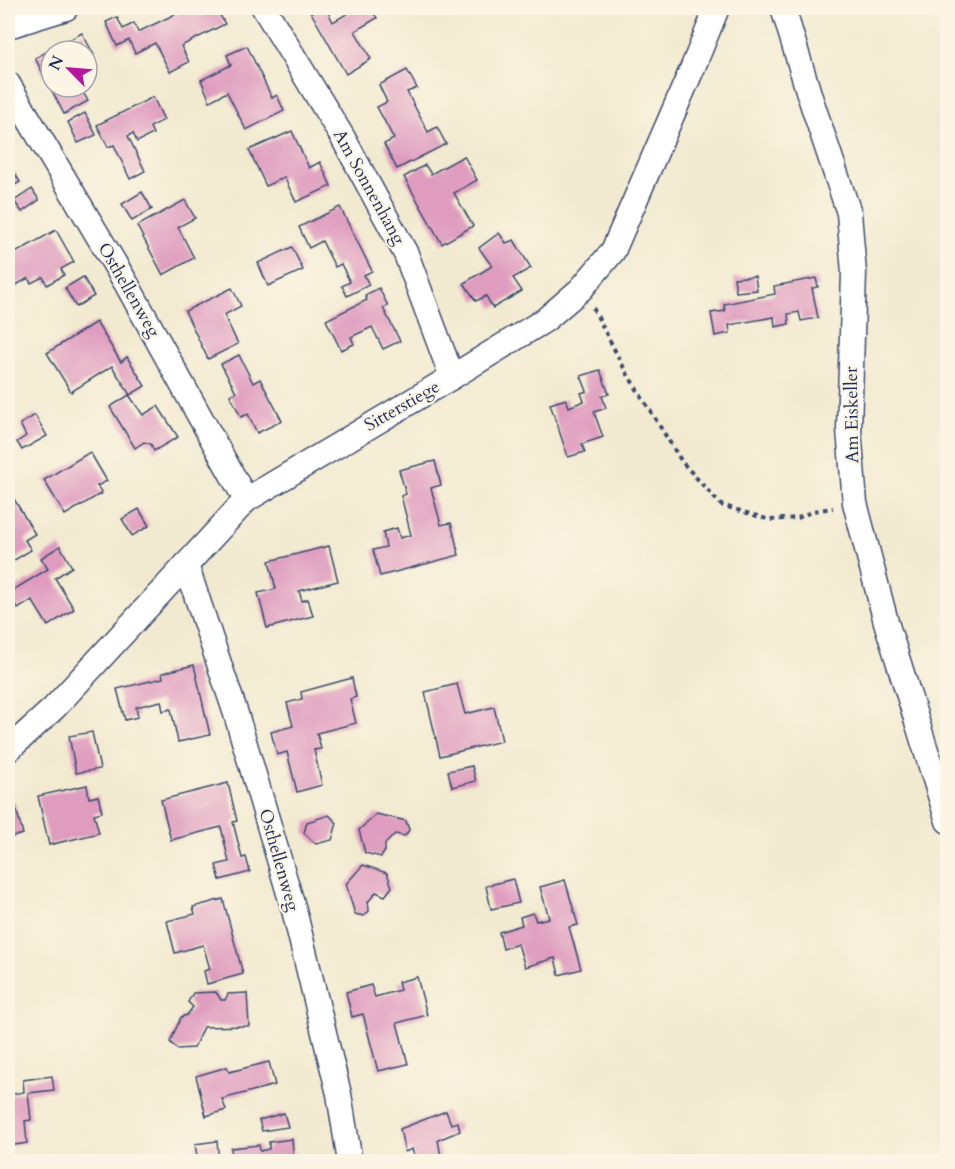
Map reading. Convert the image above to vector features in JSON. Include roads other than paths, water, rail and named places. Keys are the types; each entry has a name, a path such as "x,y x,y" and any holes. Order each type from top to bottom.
{"street":[{"path":"8,26 66,8"},
{"name":"Am Sonnenhang","path":"264,8 343,138 406,254 452,377"},
{"name":"Sitterstiege","path":"8,750 54,708 246,500 544,320 581,290 613,251 717,8"},
{"name":"Am Eiskeller","path":"783,8 849,213 854,273 849,429 855,503 886,622 948,821"},
{"name":"Osthellenweg","path":"8,84 126,283 246,500"},
{"name":"Osthellenweg","path":"186,564 236,714 294,910 339,1094 350,1161"}]}
